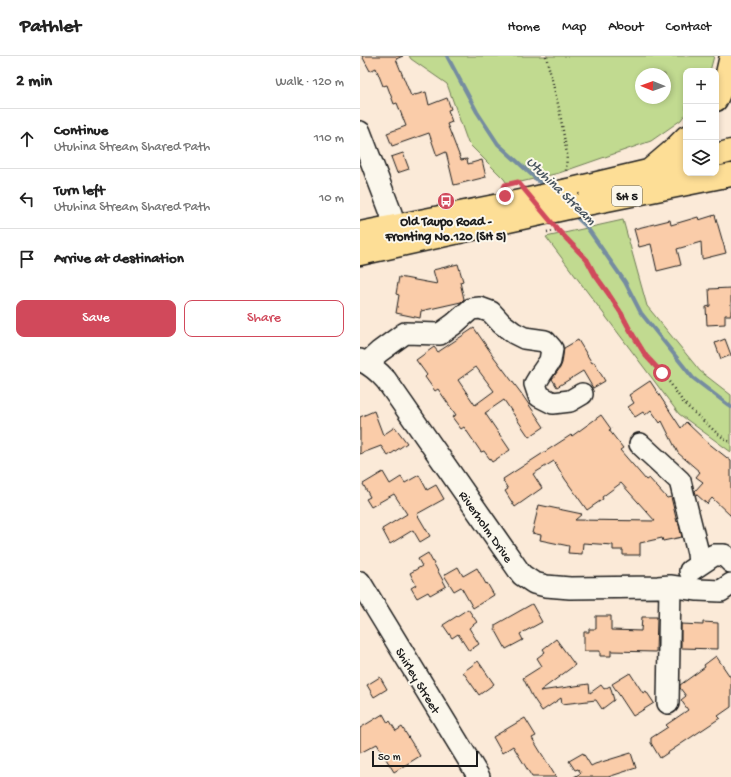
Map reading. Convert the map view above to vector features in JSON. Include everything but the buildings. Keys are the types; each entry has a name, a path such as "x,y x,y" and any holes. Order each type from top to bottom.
{"highway":[{"path":"719,93 726,78 731,56"},
{"path":"647,172 683,140"},
{"path":"719,154 731,151"},
{"name":"SH 5","path":"360,233 394,236 538,213 571,191 683,163"},
{"name":"SH 5","path":"571,191 731,175"},
{"name":"SH 5","path":"360,254 394,236"}],"street":[{"path":"360,132 391,213 394,236"},
{"path":"364,362 405,333 440,334 471,310 480,308 491,312 501,323 514,333 524,338 545,341 552,349 550,361 535,384 538,396 553,403 570,401 582,394"},
{"name":"Riverholm Drive","path":"364,362 378,371 386,380 518,571 527,578 538,584 570,588 670,586 698,590 721,591 731,584"},
{"path":"640,444 680,481 698,553 699,564"},
{"path":"668,703 670,586 699,564 714,555 724,555 731,562"},
{"name":"Shirley Street","path":"360,582 479,777"}],"path":[{"path":"546,56 559,108 567,154 566,173 571,191"},
{"path":"538,213 587,260 595,275 621,313 646,356 670,383 689,408 718,434 731,443"}],"green space":[{"path":"409,56 714,56 711,68 683,68 683,117 651,141 559,173 508,185 504,179 468,143 447,84 411,59"},
{"path":"623,220 647,306 700,371 731,395 731,452 679,414 546,237"}],"waterway":[{"name":"Utuhina Stream","path":"447,56 477,112 498,144 545,187"},
{"name":"Utuhina Stream","path":"573,214 586,226 625,282 641,313 693,378 731,407"}],"place":[{"name":"Old Taupo Road - Fronting No.120 (SH 5)","path":"446,201"}],"route":[{"path":"505,196 505,185 518,182 558,230 587,260 595,275 621,313 646,356 662,373"}]}
